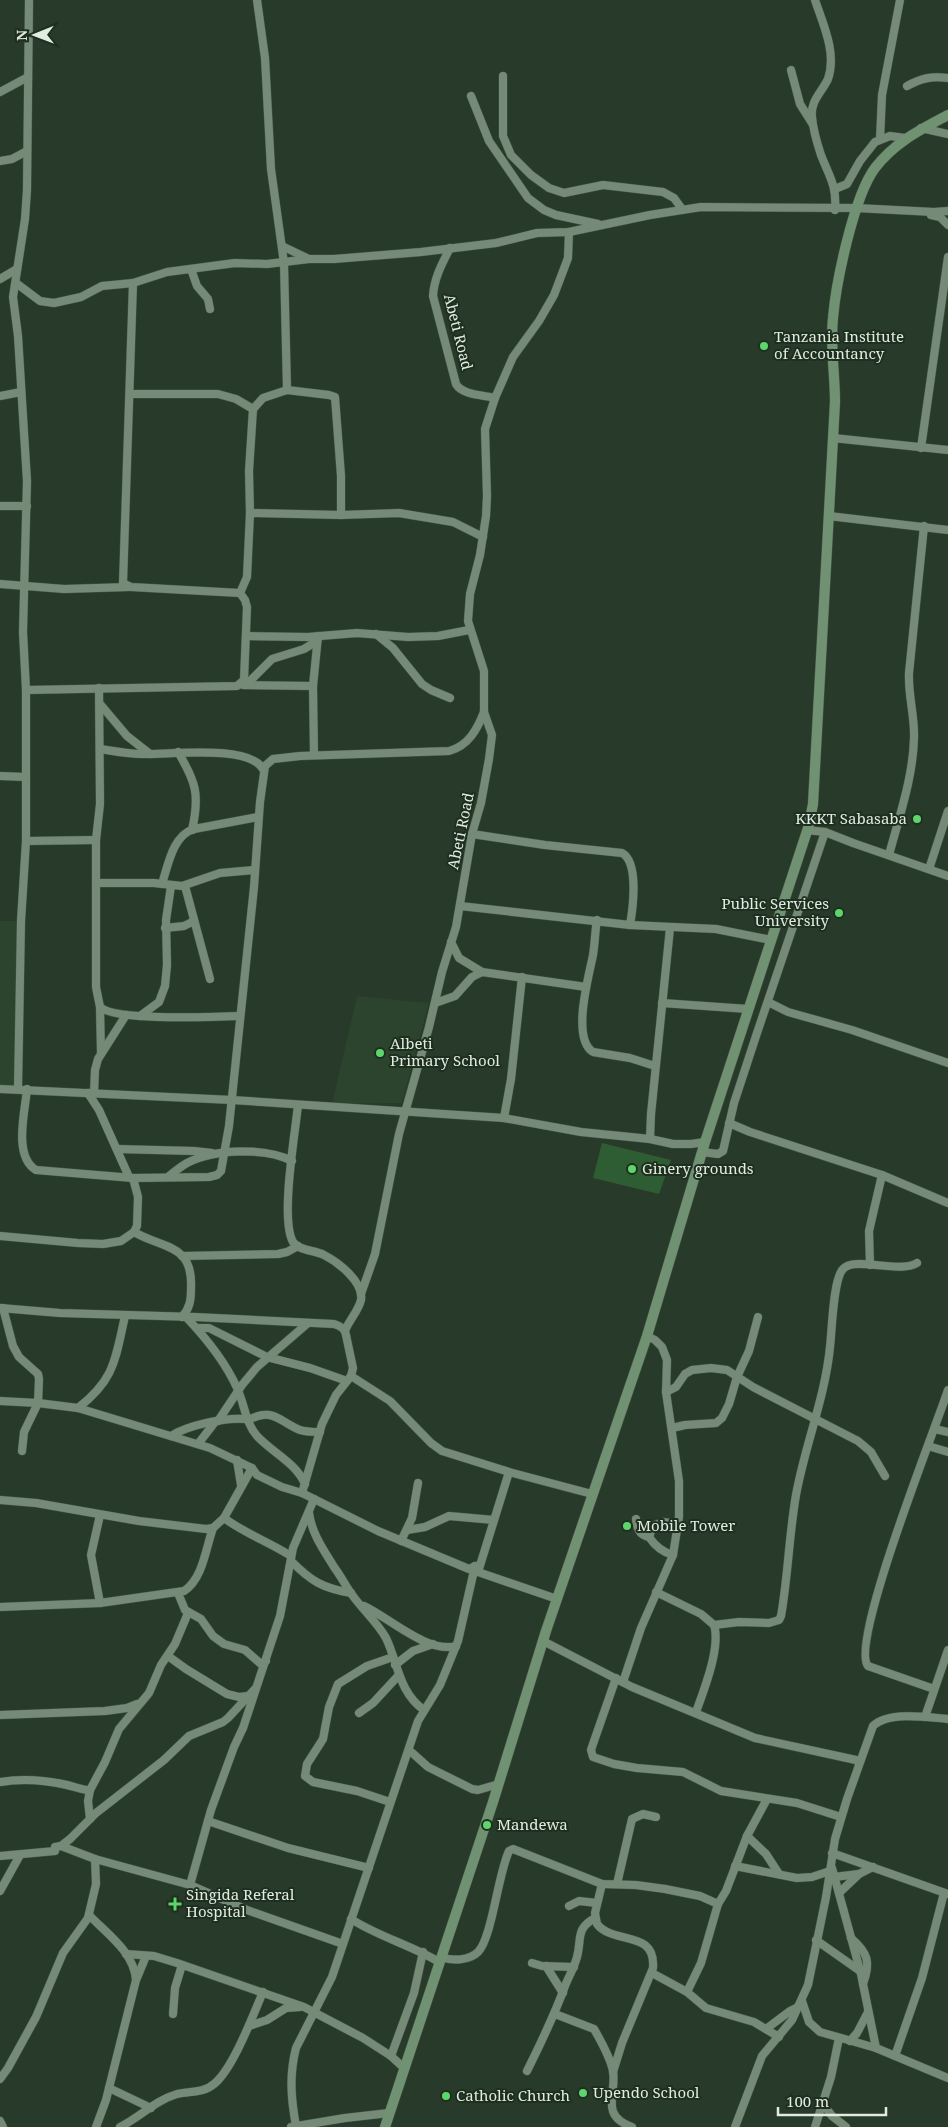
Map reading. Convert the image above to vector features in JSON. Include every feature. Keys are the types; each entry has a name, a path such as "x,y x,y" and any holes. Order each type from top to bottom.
{"main road":[{"path":"385,2127 499,1784 556,1599 647,1336 703,1147 807,830 813,804 835,402 832,318 856,208 864,184 874,168 905,138 948,115"}],"street":[{"path":"18,1090 26,841 26,690 23,632 27,506 25,431 18,336 13,297 25,219 29,0"},
{"path":"257,0 265,58 271,169 284,262 287,390"},
{"path":"815,0 824,25 830,64 828,79 811,109 821,154 835,189 835,210"},
{"path":"880,139 882,95 900,0"},
{"path":"791,70 800,104 813,124"},
{"path":"503,76 502,125 505,142 511,156 531,175 549,188 564,193 603,185 663,192 674,198 682,210"},
{"path":"907,86 933,76 948,78"},
{"path":"0,92 28,77"},
{"path":"471,96 489,141 528,198 544,210 556,215 600,225"},
{"path":"921,128 948,134"},
{"path":"835,189 847,184 868,149 880,139 894,135 905,138"},
{"path":"0,161 12,159 27,151"},
{"path":"16,283 40,301 47,303 72,300 102,286 133,283 167,272 235,263 284,262 421,252 496,243 537,233 569,232 682,210 718,206 948,211"},
{"path":"918,210 940,217 948,225"},
{"name":"Abeti Road","path":"345,1330 357,1311 375,1254 386,1190 404,1112 452,942 492,740 491,729 484,712 484,671 469,630 468,621 470,594 484,537 487,496 485,429 495,398 513,357 539,322 554,295 568,258 569,232"},
{"path":"282,246 309,259"},
{"name":"Abeti Road","path":"450,248 437,272 433,296 446,350 458,387 465,391 495,398"},
{"path":"922,448 948,258"},
{"path":"0,279 17,269"},
{"path":"191,269 197,286 208,299 210,309"},
{"path":"131,587 125,585 122,580 133,283"},
{"path":"240,593 247,577 250,513 249,471 253,410 263,398 287,390 329,394 336,397 342,476 341,515"},
{"path":"0,396 21,392"},
{"path":"130,394 218,394 236,399 253,410"},
{"path":"833,438 948,450"},
{"path":"0,506 27,506"},
{"path":"250,513 341,515 388,512 453,522 484,537"},
{"path":"829,516 948,530"},
{"path":"889,855 913,755 914,735 908,694 909,673 924,526"},
{"path":"0,584 64,589 131,587 240,593 246,600 247,607 243,685"},
{"path":"246,636 318,639 376,634 408,637 438,636 469,630"},
{"path":"376,634 393,648 422,684 450,698"},
{"path":"243,685 272,659 304,648 318,639"},
{"path":"314,755 313,686 318,639"},
{"path":"26,690 202,688 243,685 313,686"},
{"path":"99,688 100,804 96,840 96,987 100,1007 101,1053"},
{"path":"100,704 127,736 150,754"},
{"path":"263,769 273,759 314,755 449,752 464,745 480,722 484,712"},
{"path":"27,1090 21,1140 26,1160 31,1167 47,1172 131,1178 215,1176 221,1171 232,1100 263,769 260,763 247,757 178,752 150,754 100,749"},
{"path":"178,752 190,773 196,790 197,802 192,830"},
{"path":"0,776 26,777"},
{"path":"929,869 948,811"},
{"path":"162,884 176,845 184,834 192,830 258,817"},
{"path":"807,830 825,832 948,876"},
{"path":"0,1089 232,1100 298,1106 504,1118 582,1132 650,1139 673,1144 691,1144 722,1153 729,1123 825,832"},
{"path":"472,834 545,845 622,853 628,856 631,861 634,895 630,924"},
{"path":"26,841 96,840"},
{"path":"96,883 185,886 220,873 254,870"},
{"path":"140,1016 159,1002 165,986 167,965 165,928 171,886"},
{"path":"185,886 210,979"},
{"path":"460,906 670,928 716,929 771,940"},
{"path":"165,928 184,926 194,920"},
{"path":"596,920 593,955 582,1014 586,1042 589,1049 593,1052 630,1058 656,1066"},
{"path":"650,1139 670,928"},
{"path":"452,942 459,958 482,972 586,987"},
{"path":"435,1003 455,996 472,977 482,972"},
{"path":"504,1118 511,1079 522,977"},
{"path":"768,1002 788,1012 861,1033 948,1063"},
{"path":"662,1003 748,1009"},
{"path":"100,1007 106,1011 140,1016 239,1016"},
{"path":"0,1236 104,1244 121,1241 134,1232 137,1226 138,1210 131,1178 91,1093 95,1070 101,1053 126,1015"},
{"path":"298,1106 288,1221 293,1242 298,1246 325,1255 342,1268 359,1287 361,1294"},
{"path":"729,1123 750,1132 882,1175 948,1203"},
{"path":"117,1149 194,1151 214,1154"},
{"path":"168,1177 187,1163 214,1154 266,1154 285,1157 292,1161"},
{"path":"870,1265 870,1231 882,1175"},
{"path":"134,1232 166,1245 188,1262 192,1276 190,1301 184,1317"},
{"path":"182,1256 278,1254 298,1246"},
{"path":"714,1625 739,1622 769,1623 779,1620 796,1496 829,1363 834,1304 840,1274 845,1267 870,1265 897,1267 913,1266 917,1263"},
{"path":"22,1451 24,1432 38,1403 40,1386 38,1374 19,1357 13,1346 2,1308 34,1312 334,1324 345,1330 353,1368 349,1378 336,1395 320,1432 309,1465 304,1489"},
{"path":"78,1408 93,1396 108,1378 116,1360 125,1316"},
{"path":"184,1317 197,1328 215,1350 238,1390 244,1405 248,1425 274,1452 295,1468 304,1489 314,1499 401,1541 469,1569 476,1569 556,1599"},
{"path":"672,1428 692,1424 710,1424 719,1421 729,1404 737,1377 749,1351 758,1317"},
{"path":"198,1444 238,1390 267,1357 308,1323"},
{"path":"197,1328 216,1330 267,1357 349,1378 390,1401 431,1443 442,1451 509,1472 592,1494"},
{"path":"647,1336 655,1340 665,1352 667,1360 666,1392 680,1495 678,1524 673,1555 593,1744 591,1750 593,1756 614,1764 683,1772 721,1791 797,1803 841,1817"},
{"path":"666,1392 676,1387 685,1374 692,1370 720,1368 727,1370 815,1420 866,1446 885,1476"},
{"path":"934,1689 868,1666 864,1660 866,1637 876,1599 928,1446 944,1416 948,1390"},
{"path":"0,1401 78,1408 198,1444 237,1460 252,1468 257,1475 282,1487 304,1489"},
{"path":"170,1436 182,1430 229,1418 247,1420 262,1414 277,1416 301,1430 320,1432"},
{"path":"936,1429 948,1432"},
{"path":"928,1446 948,1452"},
{"path":"237,1460 241,1485"},
{"path":"0,1607 100,1603 137,1596 178,1593 189,1588 193,1583 213,1528 224,1518 252,1468"},
{"path":"389,2114 345,2118 294,2126 291,2097 293,2061 296,2048 332,1977 418,1721 440,1685 456,1646 476,1569 509,1472"},
{"path":"401,1541 412,1518 418,1482"},
{"path":"190,1885 208,1821 243,1728 280,1616 297,1536 314,1499"},
{"path":"0,1500 36,1503 100,1515 196,1529 213,1528"},
{"path":"309,1512 315,1535 351,1593 385,1638 393,1656 398,1676 416,1705 424,1710"},
{"path":"100,1515 92,1545 90,1562 100,1603"},
{"path":"407,1530 425,1527 449,1516 494,1520"},
{"path":"224,1518 238,1528 265,1540 291,1558 309,1578 329,1589 351,1593"},
{"path":"636,1519 638,1529 644,1536 649,1537 653,1543 665,1552 673,1555"},
{"path":"649,1537 651,1529 658,1523 678,1524"},
{"path":"656,1592 701,1614 711,1620 714,1625 716,1631 715,1641 696,1712"},
{"path":"178,1593 182,1606 188,1613 201,1620 218,1640 245,1650 261,1664 266,1661"},
{"path":"359,1603 374,1610 399,1628 433,1644 449,1648 456,1646"},
{"path":"90,1819 88,1801 90,1790 121,1726 149,1693 183,1627 188,1613"},
{"path":"543,1641 619,1680 755,1738 856,1760 859,1763"},
{"path":"395,1665 413,1651 433,1644"},
{"path":"925,1717 948,1650"},
{"path":"168,1656 227,1694 239,1697 248,1696"},
{"path":"390,1802 357,1791 312,1782 305,1776 305,1768 322,1739 329,1708 338,1684 367,1666 393,1656"},
{"path":"359,1713 373,1703 398,1676"},
{"path":"0,1856 55,1850 55,1847 60,1846 76,1834 90,1819 164,1760 188,1736 223,1722 228,1718 256,1688"},
{"path":"0,1716 105,1711 128,1708 141,1702"},
{"path":"734,2127 762,2056 792,2020 808,1985 832,1871 832,1853 841,1817 859,1770 859,1763 869,1735 878,1722 897,1717 948,1719"},
{"path":"409,1750 428,1767 472,1789 478,1790 499,1784"},
{"path":"0,1782 31,1780 68,1786 80,1790 90,1790"},
{"path":"687,1992 701,1963 718,1904 746,1836 767,1799"},
{"path":"617,1884 632,1819 643,1814 656,1818"},
{"path":"208,1821 288,1848 369,1868"},
{"path":"746,1836 766,1854 779,1874"},
{"path":"60,1846 190,1885 247,1910 343,1944"},
{"path":"351,1919 364,1928 423,1952 439,1962 444,1958 475,1955 482,1948 501,1872 511,1850 518,1850 602,1884 653,1887 692,1894 718,1904"},
{"path":"832,1853 946,1894 922,1978 895,2056"},
{"path":"0,1891 20,1855"},
{"path":"0,2079 36,2017 64,1953 89,1916 96,1884 95,1858"},
{"path":"735,1866 796,1878 812,1877 832,1871 859,1874"},
{"path":"839,1893 859,1874 873,1867"},
{"path":"832,1871 860,1971 876,2048"},
{"path":"602,1884 595,1918 599,1927 636,1941 652,1952 654,1960 652,1973 622,2043 613,2072 611,2107 618,2120 632,2127"},
{"path":"569,1906 579,1901 597,1903"},
{"path":"89,1916 126,1954 134,1970 136,1980"},
{"path":"527,2071 555,2014 574,1967 580,1931 586,1923 595,1918"},
{"path":"851,1937 866,1953 868,1968 863,1984"},
{"path":"816,1940 860,1971"},
{"path":"392,2056 414,1993 423,1952"},
{"path":"126,1954 146,1956 182,1965 304,2007 392,2056 404,2068"},
{"path":"96,2127 109,2088 136,1980 146,1956"},
{"path":"532,1963 546,1966 574,1967"},
{"path":"173,2014 175,1988 182,1965"},
{"path":"546,1966 563,1993"},
{"path":"652,1973 687,1992 706,2008 741,2018 779,2037"},
{"path":"120,2127 175,2095 198,2091 214,2084 233,2057 249,2026 263,1992"},
{"path":"766,2029 800,2004"},
{"path":"800,2004 809,2022 820,2032 876,2048 948,2077"},
{"path":"249,2026 266,2020 286,2008 304,2007"},
{"path":"850,2041 857,2033 868,2012"},
{"path":"555,2014 594,2029 613,2072"},
{"path":"815,2127 823,2104 838,2038"},
{"path":"109,2088 151,2108"},
{"path":"823,2104 832,2116 846,2127"},
{"path":"0,2120 3,2127"}],"shaded area":[{"path":"0,921 21,921 18,1089 0,1089"},
{"name":"Albeti Primary School","path":"357,996 429,1003 402,1103 332,1104"}],"green space":[{"name":"Ginery grounds","path":"602,1143 671,1160 659,1194 593,1178"}],"place":[{"name":"Tanzania Institute of Accountancy","path":"764,346"},
{"name":"KKKT Sabasaba","path":"917,819"},
{"name":"Public Services University","path":"839,913"},
{"name":"Albeti Primary School","path":"380,1053"},
{"name":"Ginery grounds","path":"632,1169"},
{"name":"Mobile Tower","path":"627,1526"},
{"name":"Mandewa","path":"487,1825"},
{"name":"Singida Referal Hospital","path":"175,1904"},
{"name":"Upendo School","path":"583,2093"},
{"name":"Catholic Church","path":"446,2096"}]}
